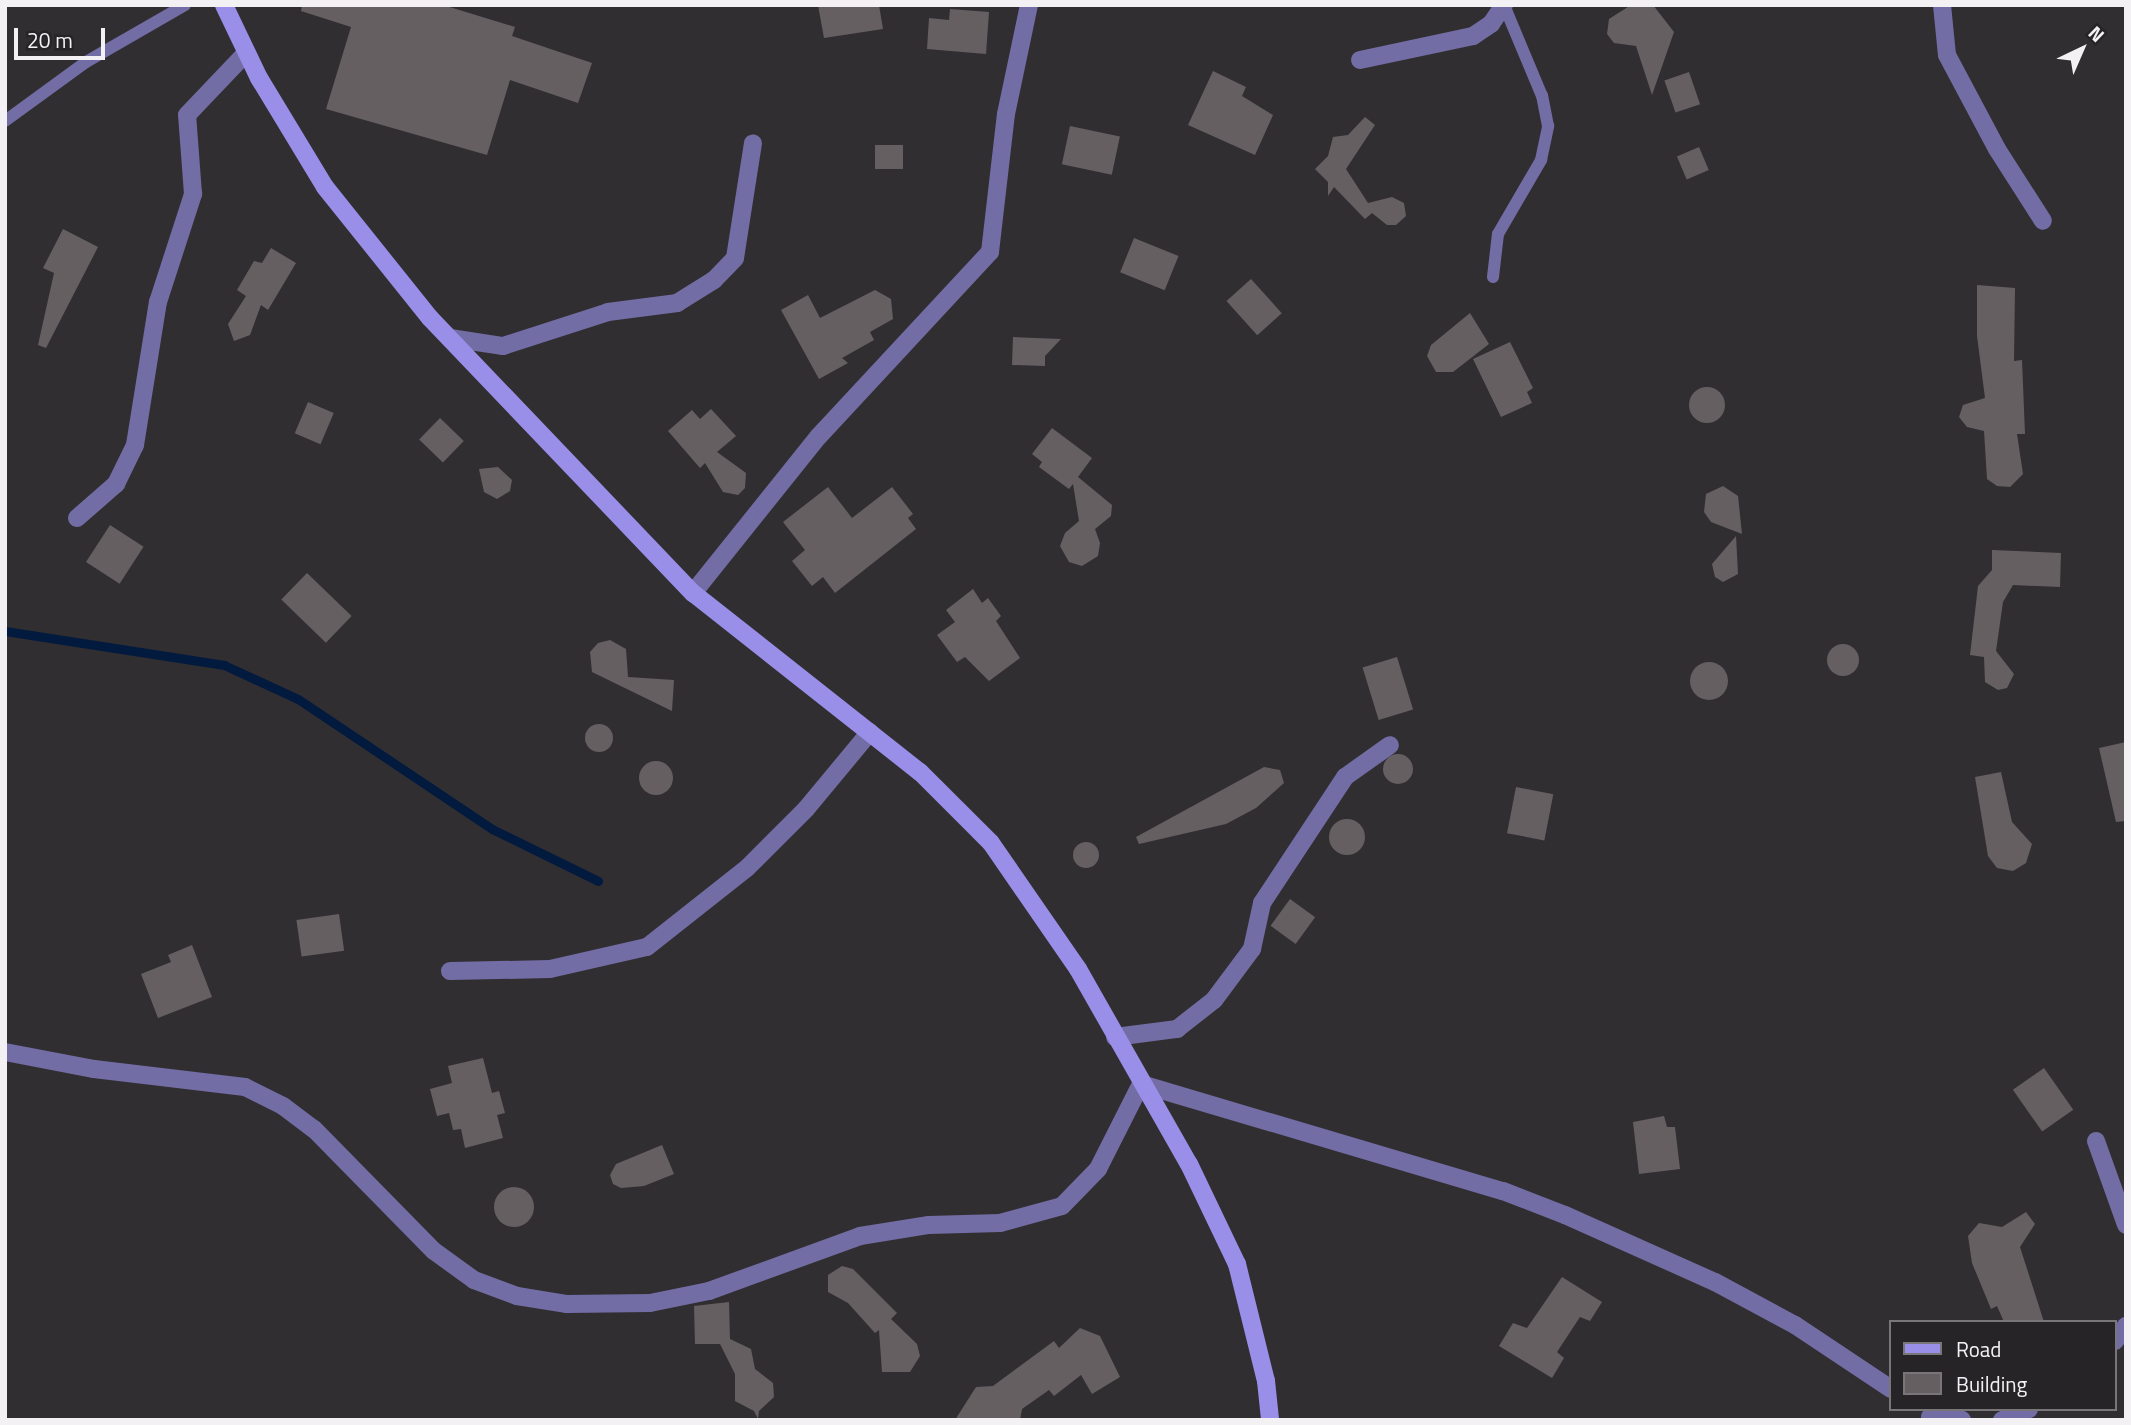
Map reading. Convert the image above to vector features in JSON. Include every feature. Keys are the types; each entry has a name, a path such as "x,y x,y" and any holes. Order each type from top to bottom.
{"street":[{"path":"224,5 246,53 325,187 450,338 693,593 920,772 991,843 1078,969 1141,1084 1189,1164 1237,1264 1266,1381 1269,1420"},
{"path":"693,593 819,436 990,252 1006,114 1029,5"},
{"path":"1360,60 1473,36 1491,24 1504,5"},
{"path":"1942,5 1947,55 1997,149 2043,221"},
{"path":"77,518 116,484 135,445 158,302 193,194 187,115 246,53"},
{"path":"450,338 503,346 608,312 677,303 714,280 735,258 753,143"},
{"path":"450,971 550,970 648,947 747,868 806,809 870,732"},
{"path":"1115,1037 1177,1029 1214,1000 1252,949 1262,903 1345,777 1390,745"},
{"path":"5,1052 94,1069 245,1087 283,1106 314,1129 434,1251 474,1280 517,1296 567,1304 650,1303 709,1292 860,1237 929,1225 1000,1223 1062,1206 1098,1169 1141,1084"},
{"path":"1141,1084 1503,1191 1564,1215 1734,1292 1795,1325 1890,1388"},
{"path":"2096,1141 2126,1225"},
{"path":"2002,1420 2024,1411"},
{"path":"1928,1415 1962,1420"}],"lane":[{"path":"5,121 86,62 186,5"},
{"path":"1493,277 1498,234 1541,160 1548,126 1542,96 1504,5"}],"building":[{"path":"302,5 443,5 515,27 512,36 592,63 578,103 510,80 487,155 326,109 351,27 301,11"},
{"path":"818,5 879,5 883,29 824,38"},
{"path":"1631,5 1653,5 1674,32 1652,95 1636,46 1614,43 1607,34 1609,19"},
{"path":"950,9 989,12 986,54 927,49 929,18 949,20"},
{"path":"1213,71 1246,87 1242,96 1273,115 1255,155 1188,125"},
{"path":"1689,72 1700,104 1675,113 1664,80"},
{"path":"1365,117 1375,125 1346,169 1368,203 1392,197 1404,203 1406,216 1396,225 1387,225 1372,213 1365,219 1334,187 1328,196 1328,182 1315,169 1328,156 1333,137 1348,135"},
{"path":"1070,126 1120,137 1112,175 1062,164"},
{"path":"875,145 903,145 903,169 875,169"},
{"path":"1699,147 1709,170 1687,179 1677,156"},
{"path":"63,229 98,247 46,348 38,345 54,273 43,268"},
{"path":"1134,238 1179,256 1165,290 1120,272"},
{"path":"271,248 296,263 268,310 261,305 250,335 234,341 228,324 246,296 237,290 254,261 262,263"},
{"path":"1251,279 1282,313 1257,335 1226,301"},
{"path":"1977,285 2015,288 2014,361 2022,360 2025,434 2017,434 2023,474 2010,487 1997,486 1987,479 1984,431 1967,427 1959,417 1963,405 1985,398 1977,336"},
{"path":"875,290 891,299 893,319 870,332 874,340 842,358 848,363 819,379 781,310 808,295 820,318"},
{"path":"1470,313 1489,344 1453,372 1436,372 1427,356 1431,345"},
{"path":"1013,337 1061,339 1045,356 1045,366 1012,365"},
{"path":"1510,342 1533,388 1527,392 1532,403 1501,417 1473,359"},
{"path":"1707,387 1719,393 1725,405 1719,417 1707,423 1695,417 1689,405 1695,393"},
{"path":"308,402 334,413 320,444 295,433"},
{"path":"711,409 736,436 717,452 746,473 745,488 738,495 723,492 705,463 700,468 668,431 692,410 700,419"},
{"path":"440,418 464,441 443,463 419,440"},
{"path":"1052,428 1092,458 1078,477 1112,505 1111,516 1095,529 1100,543 1098,556 1082,566 1069,562 1060,546 1065,533 1079,521 1073,484 1069,489 1039,467 1042,462 1032,454"},
{"path":"498,467 512,480 510,491 497,499 484,492 479,469"},
{"path":"1723,486 1738,496 1742,534 1711,522 1704,512 1706,494"},
{"path":"828,487 852,518 892,487 913,514 908,518 916,529 835,593 823,577 812,586 792,561 805,550 783,522"},
{"path":"110,525 144,547 120,584 86,562"},
{"path":"1736,536 1738,574 1723,582 1715,577 1712,564"},
{"path":"1992,550 2061,553 2060,587 2013,585 2003,602 1996,651 2014,674 2007,688 1998,690 1985,682 1984,657 1970,655 1978,586 1992,570"},
{"path":"307,573 352,616 326,643 281,600"},
{"path":"973,589 982,603 988,598 1001,616 996,621 1020,658 989,681 965,657 957,662 937,635 955,622 946,610"},
{"path":"610,640 626,649 628,677 674,680 672,711 592,672 590,652 598,643"},
{"path":"1843,644 1854,649 1859,660 1854,671 1843,676 1832,671 1827,660 1832,649"},
{"path":"1397,657 1413,710 1379,720 1363,668"},
{"path":"1709,662 1722,668 1728,681 1722,694 1709,700 1696,694 1690,681 1696,668"},
{"path":"599,724 609,728 613,738 609,748 599,752 589,748 585,738 589,728"},
{"path":"2126,742 2126,821 2116,822 2099,748"},
{"path":"1398,754 1409,758 1413,769 1409,780 1398,784 1387,780 1383,769 1387,758"},
{"path":"656,761 668,766 673,778 668,790 656,795 644,790 639,778 644,766"},
{"path":"1264,767 1280,770 1284,783 1256,808 1226,824 1139,844 1136,837"},
{"path":"2001,772 2012,822 2032,844 2026,863 2013,871 1997,868 1988,856 1975,777"},
{"path":"1516,787 1553,794 1544,840 1507,833"},
{"path":"1347,819 1359,825 1365,837 1359,849 1347,855 1335,849 1329,837 1335,825"},
{"path":"1086,842 1095,846 1099,855 1095,864 1086,868 1077,864 1073,855 1077,846"},
{"path":"1290,899 1315,917 1296,944 1271,926"},
{"path":"339,914 344,951 302,957 296,920"},
{"path":"192,945 212,997 158,1018 141,974 171,962 168,955"},
{"path":"483,1058 492,1093 499,1091 505,1113 497,1115 503,1138 465,1148 461,1129 453,1130 449,1113 437,1116 430,1089 452,1083 448,1066"},
{"path":"2044,1068 2073,1110 2042,1132 2013,1090"},
{"path":"1664,1116 1667,1127 1675,1127 1680,1169 1639,1174 1633,1122"},
{"path":"662,1145 674,1174 644,1186 621,1188 613,1184 610,1175 616,1164"},
{"path":"514,1187 522,1188 528,1193 533,1199 533,1215 528,1221 522,1226 514,1227 506,1226 500,1221 495,1215 494,1207 495,1199 500,1193 506,1188"},
{"path":"2026,1212 2035,1224 2020,1247 2043,1320 2003,1320 1997,1306 1991,1309 1972,1263 1968,1236 1979,1223 2002,1227"},
{"path":"842,1266 853,1269 897,1313 891,1319 917,1344 920,1356 910,1372 882,1372 879,1330 875,1333 848,1303 828,1292 828,1275"},
{"path":"1562,1277 1602,1302 1590,1321 1580,1317 1557,1352 1564,1358 1552,1378 1499,1346 1513,1323 1527,1328"},
{"path":"729,1302 730,1339 751,1349 755,1369 773,1383 774,1397 759,1411 758,1419 754,1411 735,1401 735,1374 720,1344 695,1344 694,1306"},
{"path":"1080,1328 1100,1336 1120,1377 1092,1394 1081,1375 1054,1396 1049,1390 1022,1409 1020,1420 955,1420 976,1387 993,1386 1054,1341 1059,1348"}],"waterway":[{"path":"5,631 224,665 298,699 492,829 598,881"}]}
